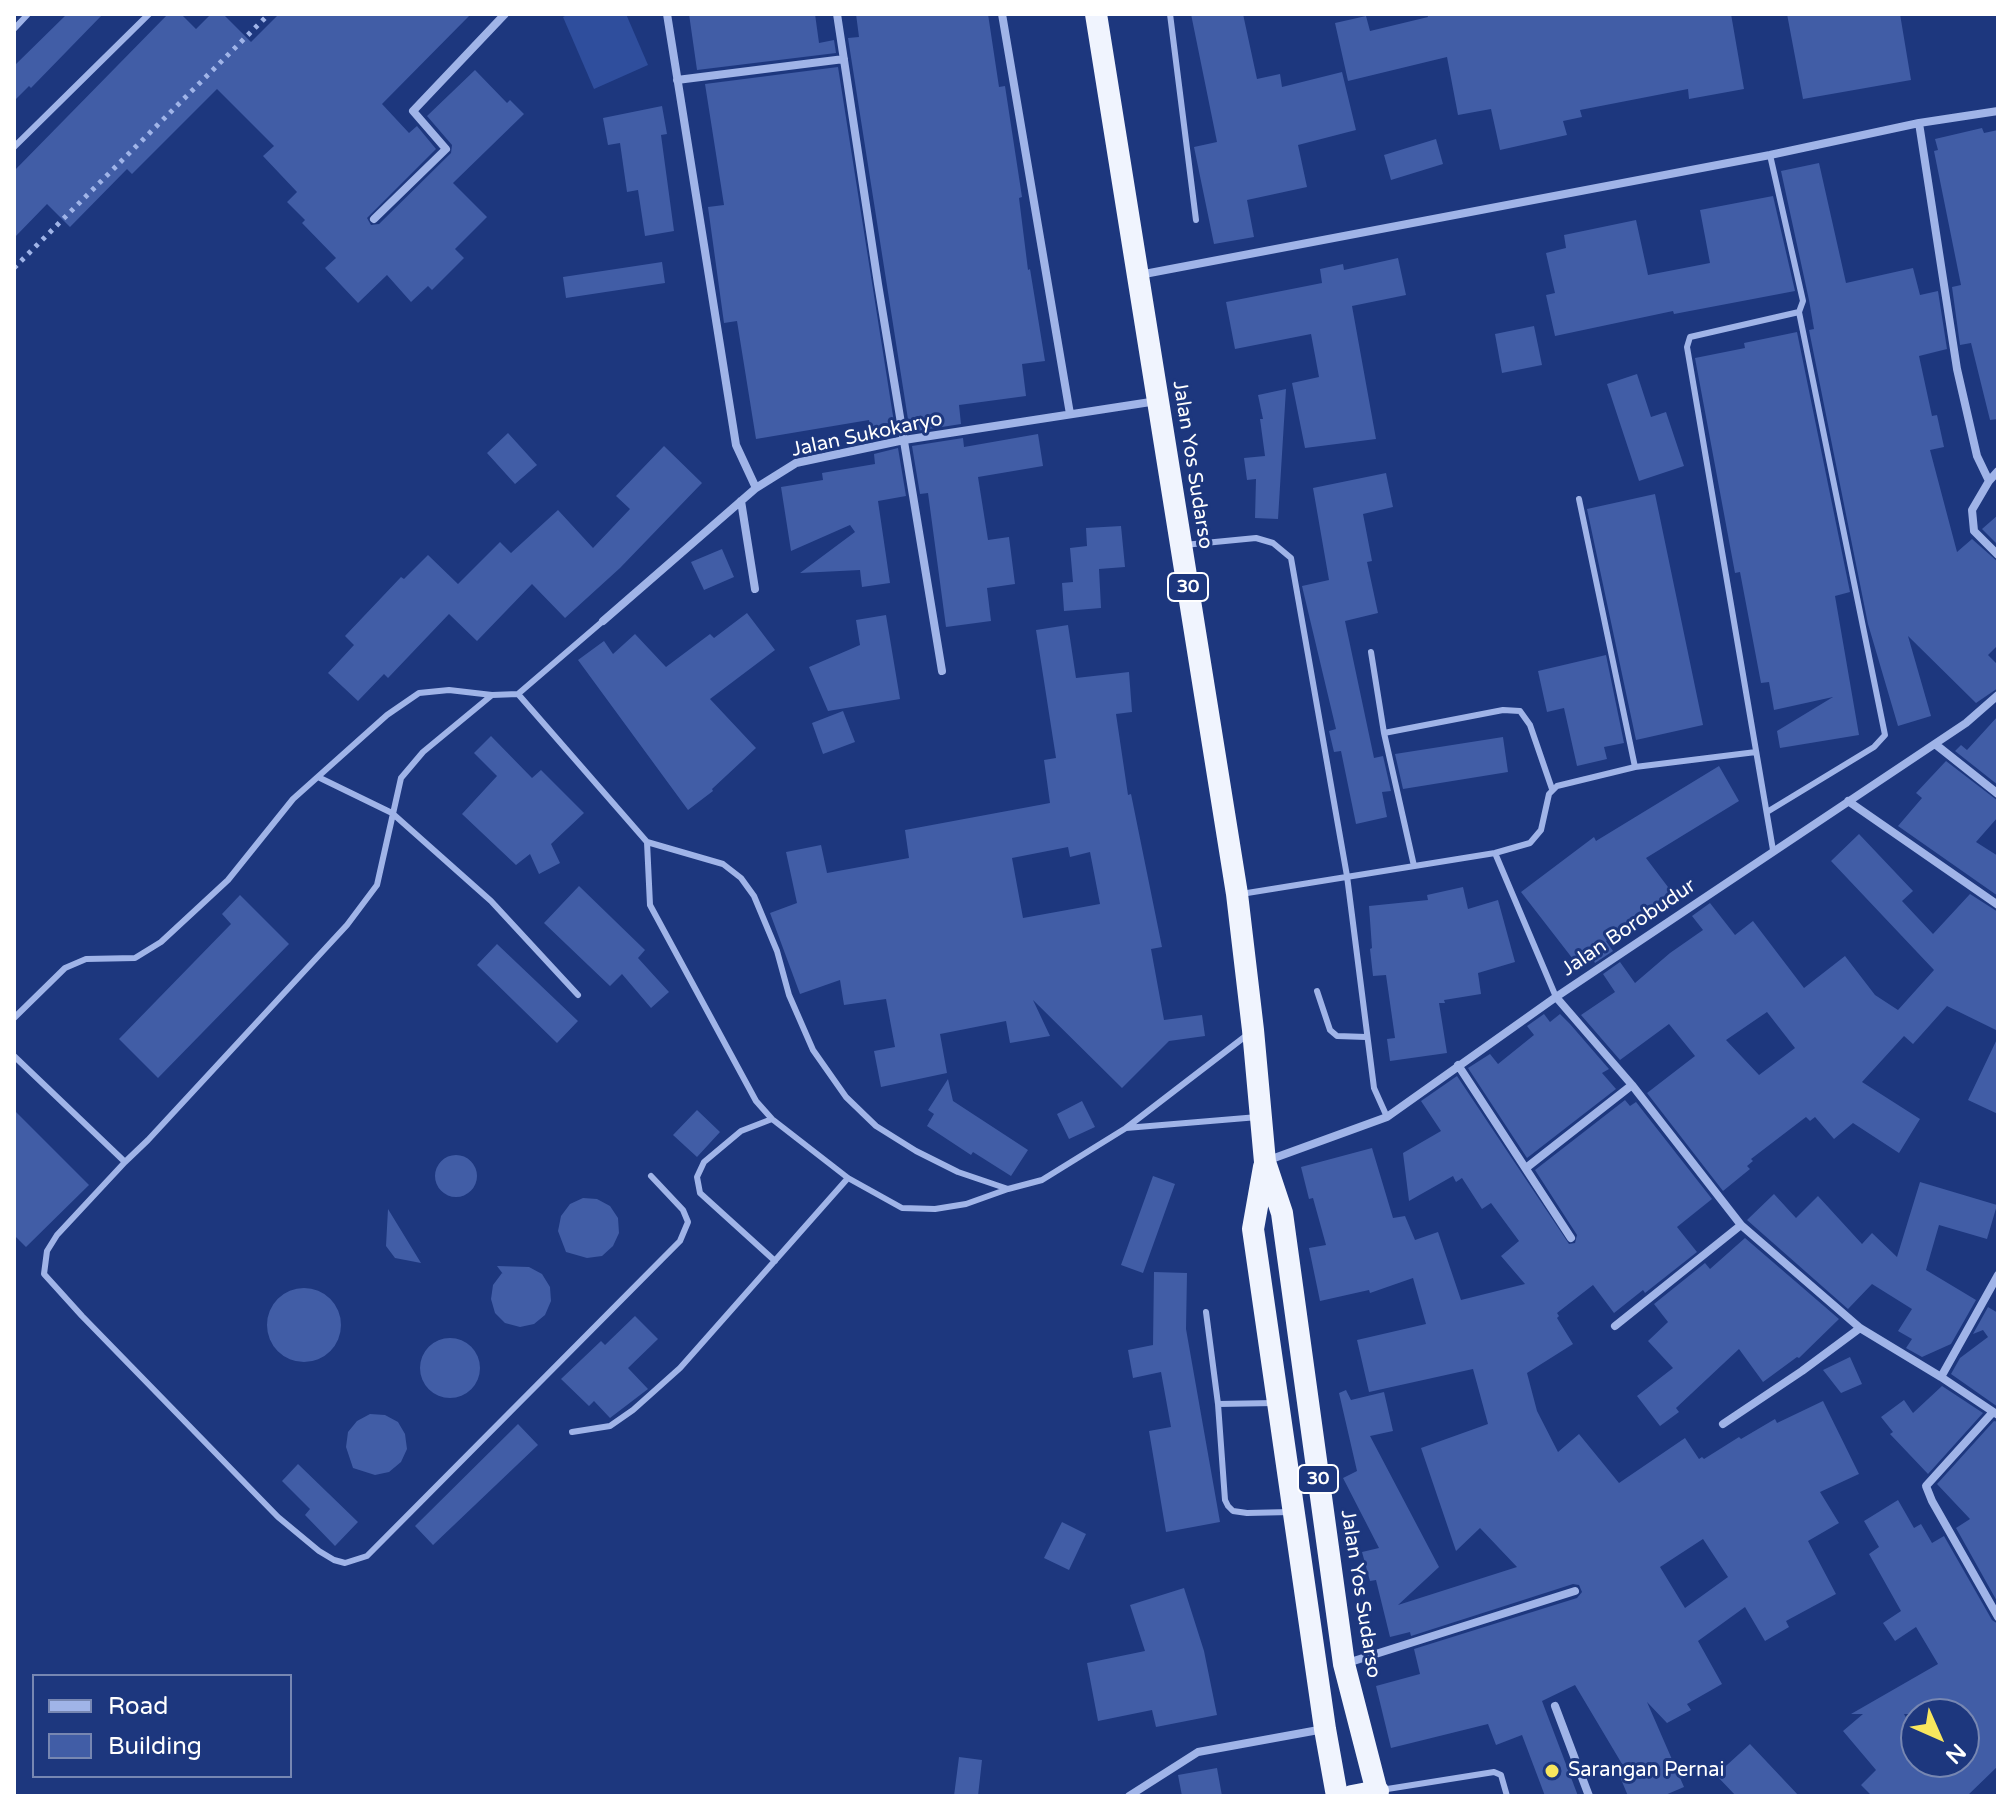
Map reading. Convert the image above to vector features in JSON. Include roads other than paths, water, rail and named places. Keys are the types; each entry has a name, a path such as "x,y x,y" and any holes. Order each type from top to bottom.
{"highway":[{"name":"Jalan Yos Sudarso","path":"1096,14 1237,894 1265,1162 1282,1213 1344,1664 1378,1794"},
{"name":"Jalan Yos Sudarso","path":"1265,1162 1253,1229 1337,1796"},
{"path":"1352,1796 1378,1794"}],"street":[{"path":"374,219 446,149 413,111 505,14"},
{"path":"667,14 736,445 756,488"},
{"path":"837,14 942,671"},
{"path":"1002,14 1070,414"},
{"path":"677,80 844,59"},
{"path":"1138,275 1770,155 1919,123 1998,111"},
{"path":"1919,123 1957,369 1977,456 1989,481"},
{"name":"Jalan Sukokaryo","path":"603,621 756,488 796,463 904,440 1158,401"},
{"path":"1998,471 1972,510 1974,531 1998,555"},
{"path":"741,501 755,589"},
{"name":"Jalan Borobudur","path":"1265,1162 1387,1117 1556,997 1966,723 1998,695"},
{"path":"1935,744 1998,794"},
{"path":"1848,801 1998,905"},
{"path":"1556,997 1632,1085 1741,1225 1860,1328 1996,1414 1926,1486 1956,1546 1998,1617"},
{"path":"1458,1065 1571,1238"},
{"path":"1526,1168 1632,1085"},
{"path":"1615,1326 1741,1225"},
{"path":"1941,1377 1998,1275"},
{"path":"1723,1424 1860,1328"},
{"path":"1344,1664 1575,1591"},
{"path":"1555,1706 1589,1796"},
{"path":"1129,1796 1198,1752 1325,1729"}],"lane":[{"path":"14,29 28,14"},
{"path":"14,147 149,14"},
{"path":"1170,14 1196,220"},
{"path":"1767,812 1874,747 1885,735 1799,312 1803,301 1770,155"},
{"path":"1773,850 1687,347 1690,337 1799,312"},
{"path":"1579,499 1635,767"},
{"path":"1181,545 1256,538 1273,543 1291,558 1347,876 1374,1088 1387,1117"},
{"name":"Jalan Sukokaryo","path":"518,694 603,621"},
{"path":"1371,652 1384,733 1414,866"},
{"path":"14,1018 65,968 86,959 135,958 161,942 228,880 285,809 318,777 387,715 419,693 449,690 492,695 518,694 647,842 723,864 741,878 754,896 777,951 789,995 813,1050 846,1097 876,1126 916,1151 958,1172 1008,1189"},
{"path":"492,695 423,752 401,778 377,885 347,925 57,1235 47,1251 44,1274 278,1517 319,1551 345,1563 367,1556 680,1241 688,1222 683,1210 651,1176"},
{"path":"1237,894 1495,853 1530,843 1541,830 1552,789 1530,725 1520,711 1503,710 1384,733"},
{"path":"1552,789 1635,767 1756,752"},
{"path":"318,777 392,813 491,901 578,995"},
{"path":"647,842 650,905 756,1101 772,1119 848,1178 902,1208 935,1209 966,1204 1042,1180 1126,1128 1253,1030"},
{"path":"1495,853 1556,997"},
{"path":"1317,991 1330,1030 1337,1036 1366,1037"},
{"path":"14,1056 125,1162"},
{"path":"1126,1128 1261,1116"},
{"path":"772,1119 741,1131 704,1162 697,1177 700,1193 775,1261"},
{"path":"572,1432 610,1426 680,1368 848,1178"},
{"path":"1206,1312 1218,1404 1225,1500 1233,1511 1294,1512"},
{"path":"1218,1404 1278,1403"},
{"path":"1378,1794 1494,1772 1501,1775 1507,1796"}],"place":[{"name":"Sarangan Pernai","path":"1552,1771"}]}
